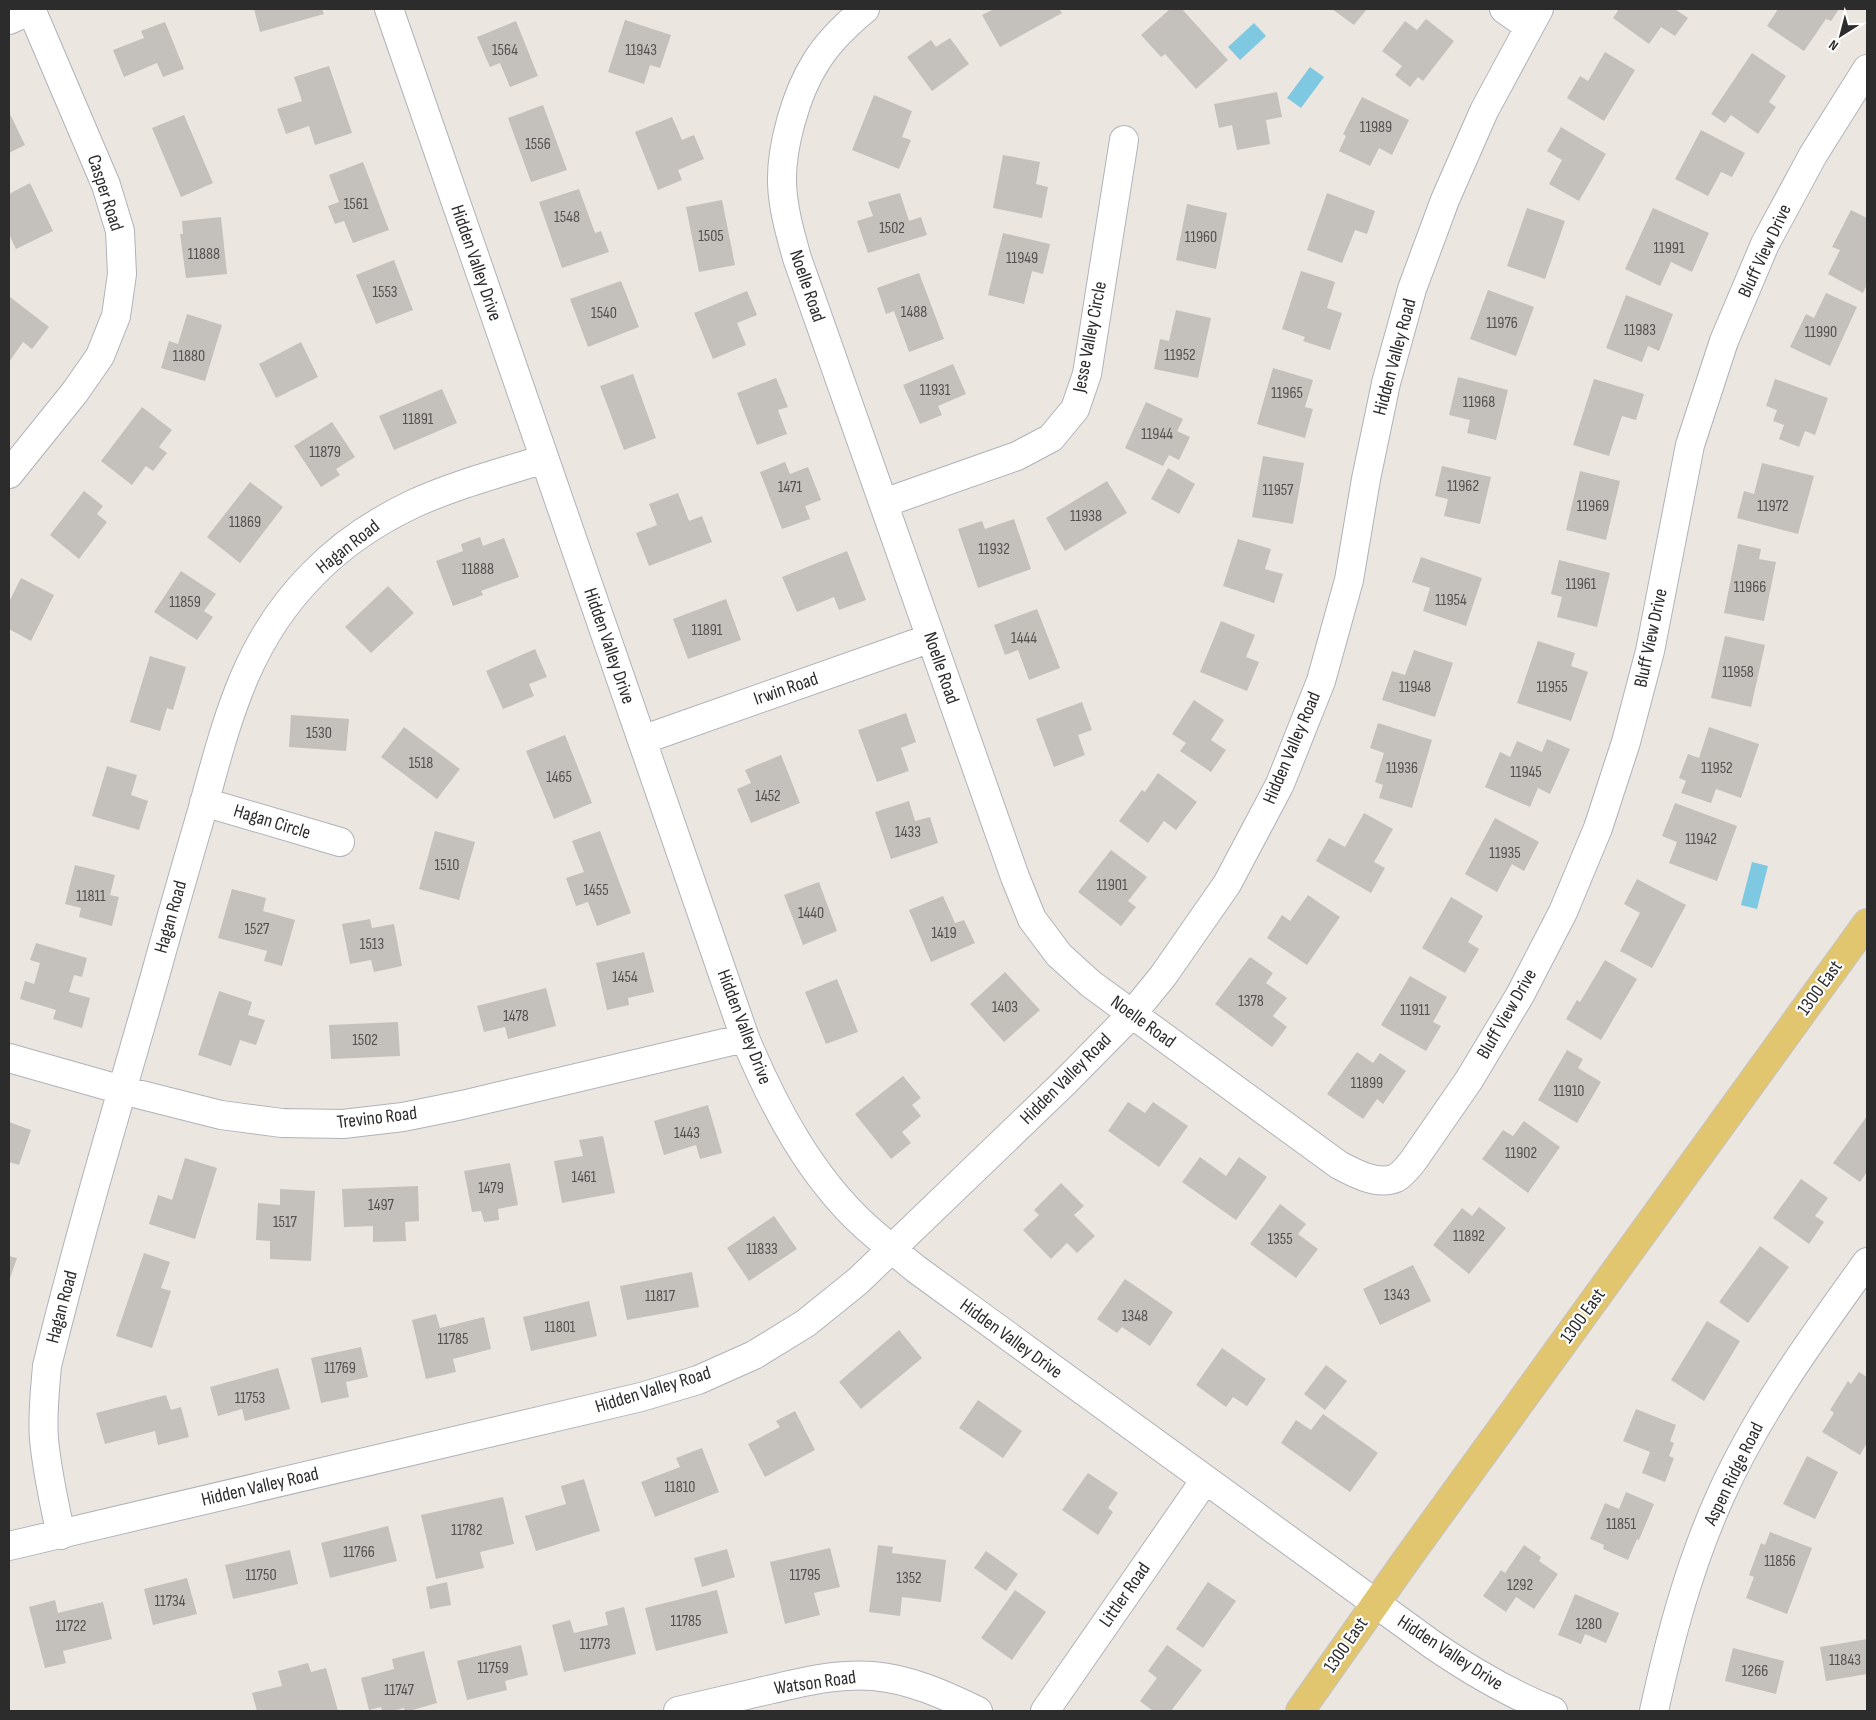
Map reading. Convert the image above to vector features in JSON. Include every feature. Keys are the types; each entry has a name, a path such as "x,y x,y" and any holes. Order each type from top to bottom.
{"main road":[{"name":"1300 East","path":"1300,1711 1375,1603 1867,923"}],"street":[{"path":"9,20 32,9"},
{"name":"Casper Road","path":"9,474 75,392 100,356 116,316 122,274 120,232 106,185 32,9"},
{"name":"Hidden Valley Drive","path":"389,9 745,1038 772,1098 806,1155 846,1206 867,1227 916,1269 1205,1480 1466,1667 1525,1699 1553,1711"},
{"name":"Noelle Road","path":"865,9 844,26 816,62 797,102 786,142 782,182 786,221 797,258 1015,876 1032,919 1059,955 1091,984 1339,1165 1363,1176 1385,1180"},
{"path":"1504,9 1533,18"},
{"name":"Hidden Valley Road","path":"9,1546 632,1399 698,1380 754,1355 806,1323 858,1282 891,1248 1064,1083 1132,1014 1163,976 1227,884 1280,784 1321,681 1348,580 1386,383 1412,289 1445,200 1468,146 1484,111 1533,18"},
{"name":"Bluff View Drive","path":"1385,1180 1395,1178 1413,1161 1469,1080 1520,995 1563,912 1598,828 1626,742 1650,651 1690,445 1724,341 1765,244 1813,156 1867,69"},
{"name":"Jesse Valley Circle","path":"884,503 1017,456 1051,438 1075,409 1087,374 1124,140"},
{"name":"Hagan Road","path":"61,1535 48,1474 44,1438 47,1366 122,1090 232,706 244,674 275,618 314,572 362,534 388,517 414,504 544,459"},
{"name":"Irwin Road","path":"642,740 931,638"},
{"name":"Hagan Circle","path":"204,802 340,842"},
{"name":"Trevino Road","path":"9,1058 122,1090 221,1115 282,1123 343,1124 403,1117 462,1105 745,1038"},
{"name":"Aspen Ridge Road","path":"1654,1711 1686,1585 1720,1497 1761,1417 1810,1342 1867,1262"},
{"name":"Littler Road","path":"1045,1711 1205,1480"},
{"name":"Watson Road","path":"678,1711 808,1680 842,1675 874,1676 914,1684 952,1698 978,1711"}],"water":[{"path":"1254,23 1266,36 1240,60 1228,47"},
{"path":"1310,67 1324,77 1301,108 1287,98"},
{"path":"1752,862 1768,866 1757,909 1741,905"}],"building":[{"path":"254,9 322,9 324,14 260,32"},
{"path":"994,9 1059,9 1062,13 1000,47 982,15"},
{"path":"1170,9 1182,9 1228,60 1196,89 1165,54 1161,57 1141,35"},
{"path":"1332,9 1367,9 1354,25"},
{"path":"1619,9 1675,9 1688,18 1675,36 1661,27 1649,44 1613,18"},
{"path":"1778,9 1839,9 1831,21 1826,19 1804,51 1767,26"},
{"path":"1426,19 1454,41 1423,81 1418,77 1410,87 1395,75 1402,66 1382,51 1405,21 1417,30"},
{"path":"625,20 671,35 660,68 650,65 644,84 608,72"},
{"path":"516,21 538,76 510,87 500,63 490,67 477,37"},
{"path":"165,22 184,69 163,77 157,63 124,77 113,50 144,38 141,31"},
{"path":"950,38 969,64 932,91 907,57 931,40 936,47"},
{"path":"1605,52 1635,70 1604,121 1567,98 1580,76 1588,81"},
{"path":"1752,53 1786,76 1769,102 1776,107 1758,134 1731,115 1725,123 1711,114"},
{"path":"329,66 352,133 315,145 309,126 286,134 277,109 302,101 294,77"},
{"path":"1277,92 1282,117 1266,120 1270,144 1237,150 1232,125 1219,128 1214,104"},
{"path":"874,95 912,111 902,137 911,140 899,169 852,150"},
{"path":"1362,97 1409,120 1392,155 1379,148 1370,166 1339,151 1346,136 1343,134"},
{"path":"543,105 567,170 531,182 508,118"},
{"path":"9,112 25,145 9,153"},
{"path":"184,115 213,183 181,197 152,128"},
{"path":"672,117 682,140 694,135 704,159 678,170 682,180 658,190 635,132"},
{"path":"1561,127 1606,154 1579,201 1549,184 1562,160 1547,151"},
{"path":"1701,130 1745,153 1732,177 1721,172 1708,196 1675,179"},
{"path":"1003,155 1040,162 1036,184 1048,187 1042,218 993,208"},
{"path":"363,162 389,230 353,243 344,221 335,224 328,206 339,202 329,175"},
{"path":"30,183 53,231 16,249 9,234 9,194"},
{"path":"579,189 595,233 601,231 609,252 562,268 539,202"},
{"path":"900,193 909,221 921,217 927,235 868,253 857,221 873,216 868,202"},
{"path":"1327,193 1375,211 1367,234 1355,230 1342,263 1307,250"},
{"path":"722,200 735,265 699,272 686,207"},
{"path":"1187,204 1227,213 1216,269 1176,260"},
{"path":"1527,208 1565,221 1545,279 1507,266"},
{"path":"1653,208 1709,233 1692,272 1671,262 1660,286 1625,269"},
{"path":"1851,210 1867,218 1867,284 1863,293 1828,274 1840,250 1832,247"},
{"path":"221,217 227,274 186,278 180,234 183,234 182,221"},
{"path":"1003,233 1050,244 1043,274 1032,271 1024,304 988,295"},
{"path":"394,260 413,310 376,324 356,275"},
{"path":"1301,271 1335,282 1327,308 1342,313 1330,350 1303,341 1305,337 1282,329"},
{"path":"919,273 944,339 909,352 894,311 886,314 877,288"},
{"path":"621,281 639,327 588,347 570,299"},
{"path":"1488,290 1534,307 1516,356 1470,339"},
{"path":"747,291 757,315 737,323 746,345 713,359 694,313"},
{"path":"1826,293 1857,307 1830,366 1790,347 1806,314 1814,318"},
{"path":"1626,295 1673,314 1659,351 1648,346 1642,362 1606,348"},
{"path":"10,297 49,327 32,349 23,342 9,362"},
{"path":"1176,310 1211,318 1198,378 1154,369 1160,339 1169,341"},
{"path":"187,314 222,325 205,381 161,368 169,341 178,344"},
{"path":"301,342 318,377 276,398 259,364"},
{"path":"953,364 966,394 938,406 942,415 920,424 903,385"},
{"path":"1273,368 1313,380 1305,407 1313,409 1305,438 1257,424"},
{"path":"633,374 656,438 624,450 600,386"},
{"path":"1458,377 1508,390 1496,440 1467,433 1470,420 1449,415"},
{"path":"776,378 788,407 778,410 787,434 757,445 737,393"},
{"path":"1594,379 1644,394 1636,420 1622,416 1609,456 1573,445"},
{"path":"1775,379 1828,398 1815,435 1805,431 1799,447 1779,439 1784,425 1773,421 1777,410 1766,406"},
{"path":"442,389 457,423 394,450 379,416"},
{"path":"1146,402 1183,419 1177,431 1190,437 1179,460 1169,455 1163,466 1125,448"},
{"path":"142,407 172,430 159,447 167,453 153,471 146,466 132,485 101,461"},
{"path":"332,422 355,457 336,469 340,475 321,487 294,446"},
{"path":"1263,456 1304,463 1293,524 1252,517"},
{"path":"785,462 790,474 808,467 821,500 805,506 810,519 782,529 760,472"},
{"path":"1762,463 1814,476 1798,534 1737,518 1744,491 1754,494"},
{"path":"1442,466 1491,477 1480,524 1444,516 1448,499 1435,496"},
{"path":"1168,468 1195,484 1179,514 1151,499"},
{"path":"1580,471 1620,481 1606,540 1566,530"},
{"path":"1107,481 1127,513 1065,551 1046,518"},
{"path":"250,482 283,507 240,563 207,537"},
{"path":"84,491 103,506 97,514 107,522 79,559 50,535"},
{"path":"678,493 689,521 702,516 712,542 649,566 636,533 657,525 649,504"},
{"path":"1014,519 1031,569 978,588 958,529 982,521 985,529"},
{"path":"480,537 483,546 504,538 519,577 481,591 483,595 453,606 436,561 463,551 461,544"},
{"path":"1238,539 1271,549 1265,569 1283,574 1274,603 1223,586"},
{"path":"1738,544 1761,549 1759,559 1776,562 1764,621 1724,613"},
{"path":"847,551 866,600 839,610 834,597 797,612 782,577"},
{"path":"1421,557 1482,578 1466,626 1423,611 1430,588 1412,582"},
{"path":"1559,560 1610,573 1597,627 1557,617 1562,597 1551,594"},
{"path":"181,571 216,594 204,611 213,617 197,640 154,612"},
{"path":"21,578 54,595 31,641 9,629 9,602"},
{"path":"388,586 414,613 371,653 345,627"},
{"path":"726,599 741,640 688,659 673,619"},
{"path":"1037,609 1060,668 1029,680 1018,650 1005,655 994,625"},
{"path":"1221,621 1255,635 1246,657 1259,662 1247,691 1200,672"},
{"path":"1725,636 1765,645 1751,707 1711,698"},
{"path":"1538,641 1575,653 1571,666 1588,672 1571,721 1517,703"},
{"path":"535,649 547,677 529,684 534,696 503,709 486,671"},
{"path":"1414,650 1453,663 1435,717 1382,700 1392,671 1405,675"},
{"path":"150,656 186,667 173,710 167,708 160,731 130,722"},
{"path":"1194,700 1224,720 1211,740 1226,750 1211,772 1180,751 1186,743 1172,734"},
{"path":"1082,702 1092,730 1078,735 1085,755 1054,767 1036,719"},
{"path":"906,713 916,742 901,748 909,771 877,782 858,730"},
{"path":"291,715 349,719 346,751 289,747"},
{"path":"1378,723 1432,740 1412,808 1379,798 1383,785 1375,782 1384,753 1370,748"},
{"path":"404,727 460,769 437,799 381,757"},
{"path":"1709,727 1759,744 1741,798 1716,789 1711,803 1681,793 1686,781 1679,778 1688,754 1699,758"},
{"path":"565,735 592,803 554,819 526,751"},
{"path":"1547,739 1570,749 1550,794 1538,788 1530,807 1485,787 1500,752 1510,757 1517,741 1542,752"},
{"path":"781,755 800,803 751,823 737,789 751,783 745,770"},
{"path":"107,766 137,775 131,795 148,801 139,830 92,816"},
{"path":"1158,773 1197,802 1176,830 1164,821 1148,843 1119,821 1142,790 1145,792"},
{"path":"909,801 915,821 930,817 938,843 891,859 875,812"},
{"path":"1675,803 1737,826 1717,881 1669,863 1677,842 1662,836"},
{"path":"1364,813 1393,829 1374,862 1385,868 1371,893 1316,861 1329,838 1345,847"},
{"path":"1495,818 1539,842 1524,871 1512,864 1497,892 1465,874"},
{"path":"435,831 475,842 459,900 419,889"},
{"path":"600,831 631,913 597,926 588,902 576,906 566,878 584,872 572,841"},
{"path":"1111,850 1147,877 1128,901 1136,907 1121,926 1078,892"},
{"path":"75,865 115,875 110,895 119,897 112,926 79,917 81,908 65,904"},
{"path":"1637,879 1686,905 1652,968 1620,951 1640,913 1624,904"},
{"path":"819,882 837,931 803,945 784,895"},
{"path":"232,889 266,898 263,911 295,920 282,966 264,961 267,951 218,938"},
{"path":"1308,895 1340,917 1307,965 1267,938 1282,915 1290,921"},
{"path":"943,896 955,923 964,920 975,943 931,962 909,910"},
{"path":"1451,897 1483,916 1468,942 1479,949 1465,973 1422,948"},
{"path":"370,919 372,928 394,924 402,966 374,972 371,960 350,964 342,924"},
{"path":"36,943 87,958 82,977 74,975 69,992 90,998 82,1028 53,1019 56,1010 20,999 25,981 34,984 40,963 30,960"},
{"path":"644,952 654,992 628,998 629,1005 607,1010 596,963"},
{"path":"1250,957 1273,973 1266,983 1287,998 1273,1016 1287,1027 1272,1047 1215,1004"},
{"path":"1605,960 1637,979 1601,1040 1566,1019 1577,1000 1580,1002"},
{"path":"1005,972 1040,1010 1004,1042 970,1004"},
{"path":"1410,976 1447,997 1433,1022 1441,1026 1426,1051 1381,1025"},
{"path":"837,979 858,1032 826,1044 805,992"},
{"path":"546,988 556,1026 508,1039 505,1027 484,1032 477,1006"},
{"path":"219,991 252,1002 248,1015 265,1020 256,1045 240,1040 231,1066 198,1055"},
{"path":"398,1022 400,1056 331,1059 329,1025"},
{"path":"1567,1050 1583,1059 1578,1068 1601,1082 1577,1123 1538,1100"},
{"path":"1357,1052 1373,1063 1380,1053 1406,1071 1383,1104 1377,1099 1363,1119 1327,1094"},
{"path":"903,1076 921,1098 912,1105 921,1116 902,1132 911,1143 891,1159 855,1114"},
{"path":"1128,1102 1145,1113 1153,1102 1188,1126 1159,1167 1108,1131"},
{"path":"708,1105 722,1153 700,1159 696,1145 664,1155 654,1121"},
{"path":"1867,1116 1867,1172 1860,1182 1833,1163"},
{"path":"1524,1121 1560,1147 1528,1193 1482,1159 1503,1130 1513,1136"},
{"path":"9,1122 31,1130 19,1165 9,1162"},
{"path":"603,1136 615,1193 562,1203 554,1161 583,1156 579,1140"},
{"path":"1200,1157 1226,1176 1239,1157 1267,1177 1236,1220 1182,1182"},
{"path":"185,1158 217,1168 195,1239 149,1224 158,1195 172,1200"},
{"path":"510,1163 518,1205 498,1209 499,1220 484,1222 481,1211 472,1212 464,1171"},
{"path":"1801,1179 1828,1198 1815,1216 1824,1222 1809,1244 1773,1218"},
{"path":"1061,1183 1084,1206 1074,1215 1095,1236 1077,1253 1067,1243 1051,1259 1023,1230 1039,1215 1034,1210"},
{"path":"418,1186 419,1221 405,1222 406,1241 373,1242 373,1226 344,1227 342,1189"},
{"path":"280,1189 315,1191 311,1261 270,1259 270,1241 256,1240 258,1203 280,1205"},
{"path":"1280,1204 1306,1224 1298,1234 1318,1249 1296,1278 1250,1244"},
{"path":"1479,1207 1506,1228 1469,1274 1433,1245 1462,1208 1472,1216"},
{"path":"774,1216 797,1249 749,1281 727,1248"},
{"path":"1760,1246 1789,1267 1748,1323 1719,1302"},
{"path":"144,1253 170,1262 161,1288 171,1291 152,1348 116,1336"},
{"path":"9,1256 17,1258 10,1278 9,1278"},
{"path":"1413,1265 1431,1301 1380,1325 1363,1289"},
{"path":"692,1272 699,1307 627,1320 620,1286"},
{"path":"1125,1279 1173,1312 1150,1346 1122,1327 1117,1333 1097,1319"},
{"path":"589,1301 597,1336 531,1351 523,1317"},
{"path":"436,1314 440,1328 484,1317 491,1349 453,1359 456,1372 426,1379 412,1320"},
{"path":"1707,1321 1740,1341 1704,1401 1671,1380"},
{"path":"899,1330 922,1358 861,1409 839,1382"},
{"path":"361,1347 368,1377 346,1382 349,1397 321,1403 311,1358"},
{"path":"1222,1348 1266,1379 1247,1406 1233,1397 1226,1407 1196,1385"},
{"path":"1326,1365 1347,1381 1325,1410 1304,1394"},
{"path":"278,1368 290,1409 245,1421 242,1409 218,1416 210,1387"},
{"path":"1859,1372 1867,1377 1867,1443 1860,1455 1822,1432 1834,1413 1830,1410 1848,1381 1851,1384"},
{"path":"166,1395 171,1410 181,1407 189,1437 158,1445 155,1431 105,1444 96,1413"},
{"path":"978,1400 1022,1431 1003,1458 959,1428"},
{"path":"1636,1409 1676,1425 1670,1441 1674,1443 1669,1456 1674,1458 1665,1482 1642,1473 1650,1452 1623,1441"},
{"path":"795,1411 815,1450 765,1477 748,1444 780,1427 776,1421"},
{"path":"1323,1414 1378,1453 1350,1492 1281,1443 1296,1420 1311,1430"},
{"path":"702,1448 719,1492 655,1517 641,1482 680,1467 676,1458"},
{"path":"1807,1456 1838,1472 1815,1519 1783,1504"},
{"path":"1088,1473 1118,1493 1108,1508 1113,1512 1098,1535 1062,1510"},
{"path":"584,1479 600,1531 536,1551 525,1516 566,1504 561,1486"},
{"path":"1626,1492 1654,1504 1639,1540 1637,1539 1628,1560 1603,1549 1604,1545 1590,1539 1605,1503 1619,1509"},
{"path":"503,1497 514,1544 480,1552 484,1568 436,1579 421,1515"},
{"path":"388,1526 397,1561 330,1578 321,1543"},
{"path":"1770,1532 1812,1548 1787,1614 1746,1598 1754,1577 1749,1575 1761,1543 1765,1545"},
{"path":"878,1545 893,1547 892,1553 946,1560 941,1602 902,1597 900,1616 869,1612"},
{"path":"1524,1545 1541,1557 1539,1561 1558,1574 1534,1609 1516,1597 1506,1612 1483,1596 1501,1570 1505,1573"},
{"path":"830,1548 840,1587 814,1593 820,1615 785,1624 770,1562"},
{"path":"727,1549 735,1577 702,1587 694,1558"},
{"path":"290,1550 298,1584 233,1599 225,1565"},
{"path":"986,1551 1018,1574 1006,1591 974,1568"},
{"path":"187,1578 197,1614 153,1625 144,1589"},
{"path":"447,1582 451,1605 430,1609 426,1587"},
{"path":"1208,1582 1236,1601 1203,1648 1176,1629"},
{"path":"717,1590 728,1633 656,1651 645,1608"},
{"path":"1015,1590 1046,1612 1012,1660 981,1638"},
{"path":"1575,1594 1619,1613 1606,1643 1585,1634 1581,1644 1558,1635"},
{"path":"55,1600 58,1613 103,1602 112,1639 63,1651 66,1663 45,1668 29,1607"},
{"path":"624,1607 636,1654 564,1672 552,1625 570,1620 574,1633 608,1625 605,1612"},
{"path":"1867,1639 1867,1674 1826,1681 1820,1647"},
{"path":"521,1645 528,1675 505,1681 507,1690 467,1700 457,1661"},
{"path":"1167,1645 1202,1670 1171,1711 1153,1711 1140,1701 1157,1678 1148,1671"},
{"path":"1733,1648 1784,1661 1776,1694 1725,1681"},
{"path":"424,1651 437,1703 409,1711 405,1711 404,1708 382,1711 381,1707 369,1710 361,1678 394,1669 392,1659"},
{"path":"308,1663 311,1672 326,1668 338,1711 257,1711 252,1693 282,1686 278,1671"}]}
